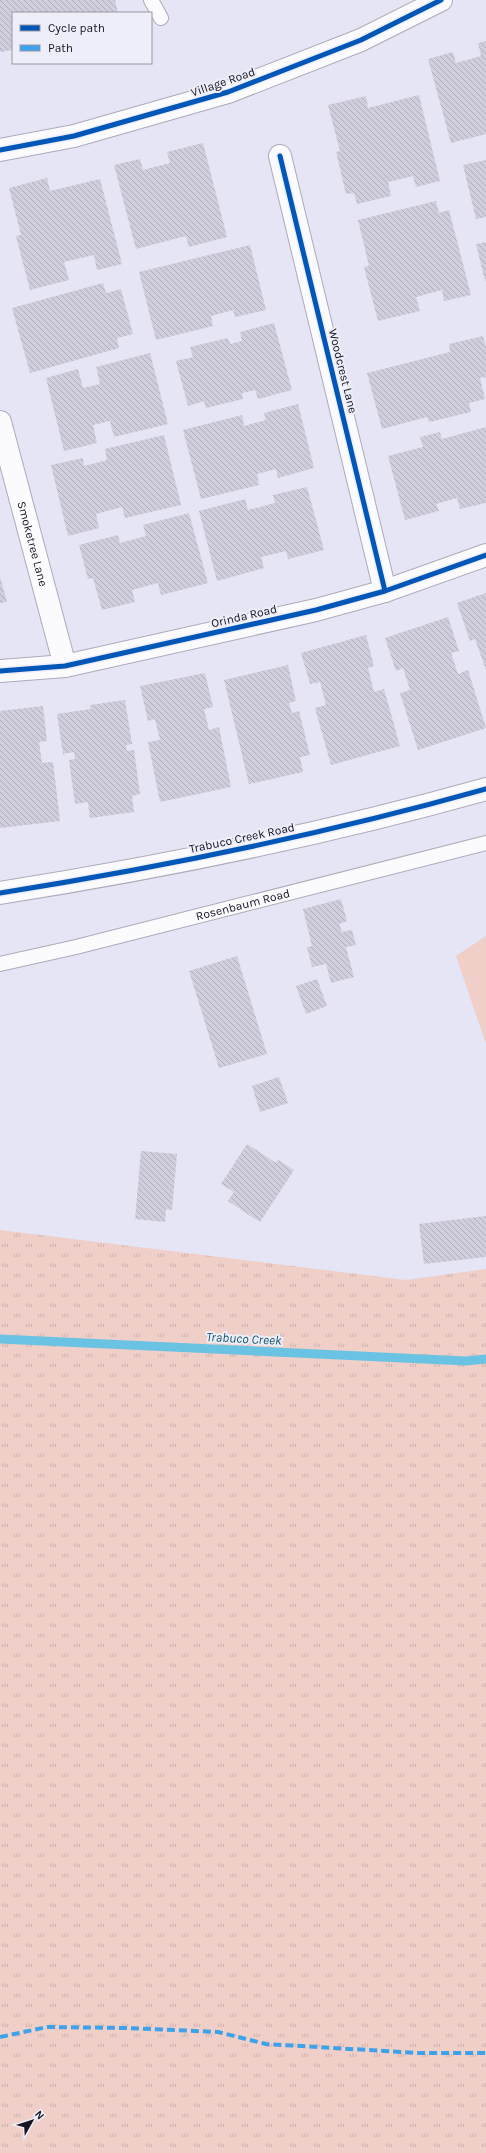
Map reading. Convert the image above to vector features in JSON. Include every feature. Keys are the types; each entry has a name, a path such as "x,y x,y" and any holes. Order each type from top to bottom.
{"street":[{"name":"Village Road","path":"0,150 74,136 228,92 361,40 441,0"},
{"name":"Woodcrest Lane","path":"280,156 386,591"},
{"name":"Smoketree Lane","path":"0,422 65,666"},
{"name":"Orinda Road","path":"0,671 65,666 316,610 386,591 486,555"},
{"name":"Trabuco Creek Road","path":"0,893 220,854 400,813 486,789"}],"lane":[{"path":"150,0 161,18"},
{"name":"Rosenbaum Road","path":"0,964 76,947 486,843"}],"green space":[{"path":"486,936 486,1044 456,956"},
{"path":"0,1230 406,1280 486,1269 486,2153 0,2153"}],"building":[{"path":"0,0 115,0 118,12 12,12 12,50 0,52"},
{"path":"486,41 486,134 451,143 428,59 453,52 456,63 481,56 478,43"},
{"path":"419,95 440,181 416,187 413,176 388,182 391,196 357,204 354,193 346,194 336,152 340,151 328,105 366,96 368,108"},
{"path":"203,143 227,237 189,247 186,236 136,249 114,165 140,159 143,170 170,163 167,152"},
{"path":"486,160 486,217 476,219 463,165"},
{"path":"47,178 50,191 100,179 122,264 97,270 94,255 64,262 69,280 30,290 16,236 21,235 9,188"},
{"path":"436,201 439,213 449,210 471,295 444,301 442,290 416,297 420,311 378,321 364,267 369,266 358,220"},
{"path":"486,242 486,280 485,281 476,244"},
{"path":"250,245 266,310 235,317 233,310 211,316 213,326 156,340 139,272"},
{"path":"103,283 106,293 121,289 133,334 117,338 119,348 30,373 12,308"},
{"path":"274,323 292,390 258,399 255,390 242,393 243,399 206,408 204,401 188,406 176,361 193,357 190,347 228,338 230,344 242,341 240,332"},
{"path":"483,336 486,347 486,377 480,378 485,399 469,403 471,412 429,422 427,417 382,429 367,373 450,352 449,344"},
{"path":"150,353 168,424 114,437 110,421 93,425 97,443 64,451 46,378 78,369 83,388 100,384 96,367"},
{"path":"298,404 314,468 278,478 276,469 257,474 259,485 201,499 183,430 242,415 244,426 266,420 264,413"},
{"path":"486,427 486,503 460,509 457,498 436,504 439,511 405,520 388,456 423,447 420,437 440,432 442,439"},
{"path":"164,435 181,505 125,518 122,507 96,514 99,528 68,536 51,465 83,458 84,466 107,460 105,449"},
{"path":"307,487 324,550 288,559 286,551 261,557 264,568 217,581 199,511 245,499 248,510 275,503 273,495"},
{"path":"189,513 208,583 161,595 158,583 132,590 135,602 102,610 93,578 88,579 79,545 118,535 120,543 146,536 143,525"},
{"path":"0,577 7,602 0,603"},
{"path":"486,593 486,670 475,639 470,641 457,603"},
{"path":"448,617 459,651 451,653 458,674 468,670 486,728 418,750 400,693 410,690 403,668 396,671 385,638"},
{"path":"366,635 374,666 368,668 374,692 384,689 400,746 331,765 315,708 326,705 320,682 310,684 301,653"},
{"path":"288,665 296,701 289,703 292,713 299,711 310,755 300,757 303,772 249,784 224,680"},
{"path":"205,673 213,707 204,709 209,730 219,727 231,787 160,802 148,742 160,740 155,719 148,721 140,686"},
{"path":"125,700 132,744 126,745 127,751 134,750 140,794 132,796 134,812 90,818 88,802 75,804 69,760 75,759 74,752 63,754 57,714 91,709 90,705"},
{"path":"43,706 47,741 39,742 42,763 53,762 60,821 0,828 0,711"},
{"path":"341,899 347,921 339,924 342,932 352,930 356,945 346,947 354,977 331,983 326,964 312,967 307,947 312,946 303,909"},
{"path":"237,956 267,1054 219,1068 189,971"},
{"path":"317,979 327,1006 306,1014 296,986"},
{"path":"279,1077 288,1103 260,1112 252,1086"},
{"path":"247,1144 276,1163 278,1160 294,1170 260,1222 228,1201 234,1192 221,1184"},
{"path":"141,1151 177,1154 172,1210 166,1209 165,1222 135,1219"},
{"path":"486,1216 486,1257 424,1264 419,1224"}],"waterway":[{"name":"Trabuco Creek","path":"0,1339 466,1361 486,1359"}],"marked path":[{"path":"0,2037 47,2027 128,2028 218,2032 266,2044 419,2053 486,2053"}],"cycle path":[{"path":"0,150 74,136 228,92 361,40 441,0"},
{"path":"280,156 385,591"},
{"path":"0,671 65,666 316,610 385,591 486,555"},
{"path":"0,893 184,861 366,821 486,789"}]}
